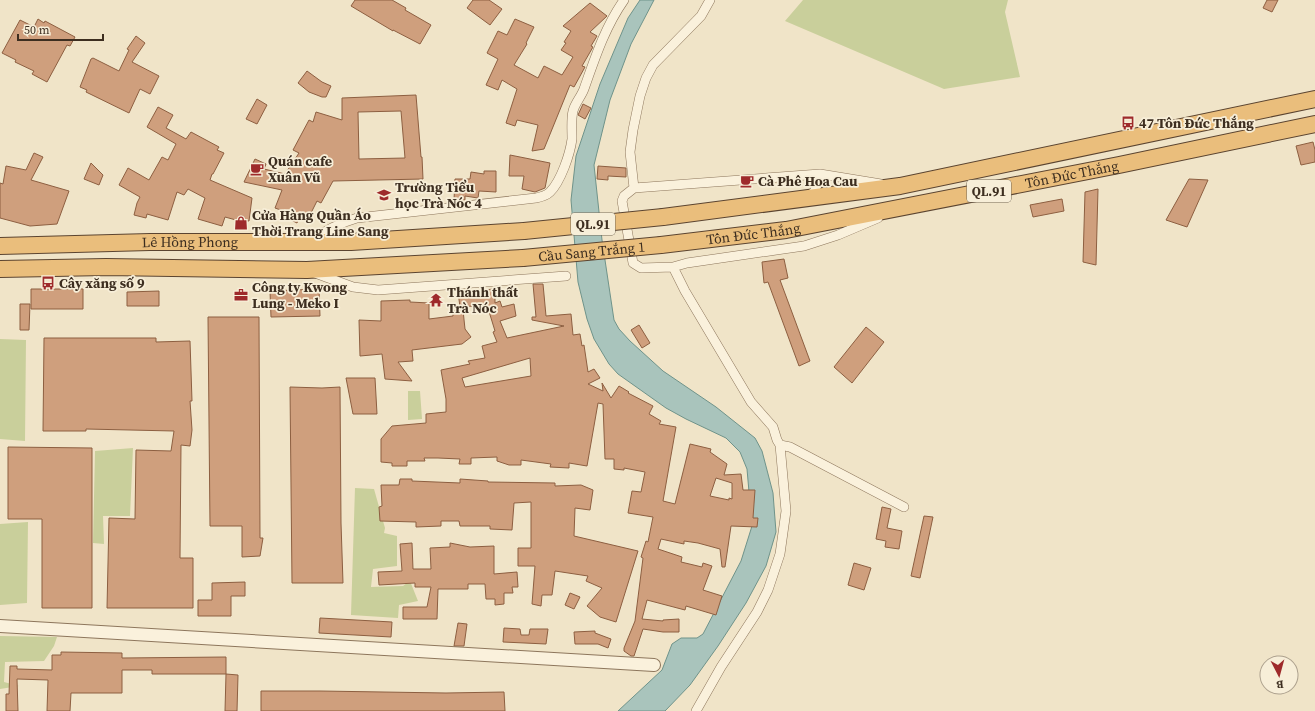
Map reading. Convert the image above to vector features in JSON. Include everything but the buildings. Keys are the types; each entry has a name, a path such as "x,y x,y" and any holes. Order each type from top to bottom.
{"highway":[{"name":"Tôn Đức Thắng","path":"663,217 900,186 1315,99"},
{"name":"Tôn Đức Thắng","path":"661,245 786,230 898,209 1315,124"},
{"name":"Cầu Sang Trắng 1","path":"524,231 663,217"},
{"name":"Lê Hồng Phong","path":"0,246 150,242 351,242 524,231"},
{"name":"Cầu Sang Trắng 1","path":"523,258 661,245"},
{"name":"Lê Hồng Phong","path":"0,269 106,267 307,270 523,258"}],"street":[{"path":"309,242 338,224 357,218 536,198 542,197 549,193 554,186 568,155 571,140 573,112 583,91 599,46 614,14 624,0"},
{"path":"634,188 630,152 640,96 646,78 653,65 701,16 710,0"},
{"path":"898,209 838,236 812,244 687,263 673,267 641,268 633,263 622,201 624,196 634,188 820,174 900,186"},
{"path":"802,199 814,192 818,183 813,175"},
{"path":"807,226 814,231 816,235 812,244"},
{"path":"673,267 751,402 773,427 778,443 786,511 780,554 768,590 757,612 721,667 696,711"},
{"path":"307,270 353,287 378,290 566,276"},
{"path":"778,443 904,507"},
{"path":"0,626 654,665"}],"green space":[{"path":"803,0 1008,0 1005,12 1020,77 944,89 785,21"},
{"path":"0,339 26,340 25,441 0,439"},
{"path":"408,391 420,391 422,419 408,420"},
{"path":"133,448 130,516 103,516 104,544 93,543 95,451"},
{"path":"355,488 374,489 385,528 384,533 397,536 397,566 373,569 371,587 403,586 410,581 418,601 399,605 398,618 351,615"},
{"path":"28,522 27,603 0,605 0,524"},
{"path":"0,636 57,637 54,646 44,661 5,662 4,682 19,686 0,689"}],"water":[{"path":"640,0 654,0 631,44 610,100 594,165 602,240 614,320 619,329 630,341 663,371 716,407 755,438 762,451 773,493 776,532 766,566 746,603 690,685 665,711 618,711 662,670 672,644 681,638 697,638 703,634 741,561 752,526 747,469 740,452 726,438 666,408 618,374 609,364 594,339 587,319 578,282 571,200 576,156 600,84 628,18"}],"place":[{"name":"47 Tôn Đức Thắng","path":"1128,123"},
{"name":"Quán cafe Xuân Vũ","path":"257,169"},
{"name":"Cà Phê Hoa Cau","path":"747,181"},
{"name":"Trường Tiểu học Trà Nóc 4","path":"384,195"},
{"name":"Cửa Hàng Quần Áo Thời Trang Line Sang","path":"241,223"},
{"name":"Cây xăng số 9","path":"48,283"},
{"name":"Công ty Kwong Lung - Meko I","path":"241,295"},
{"name":"Thánh thất Trà Nóc","path":"436,300"}]}
